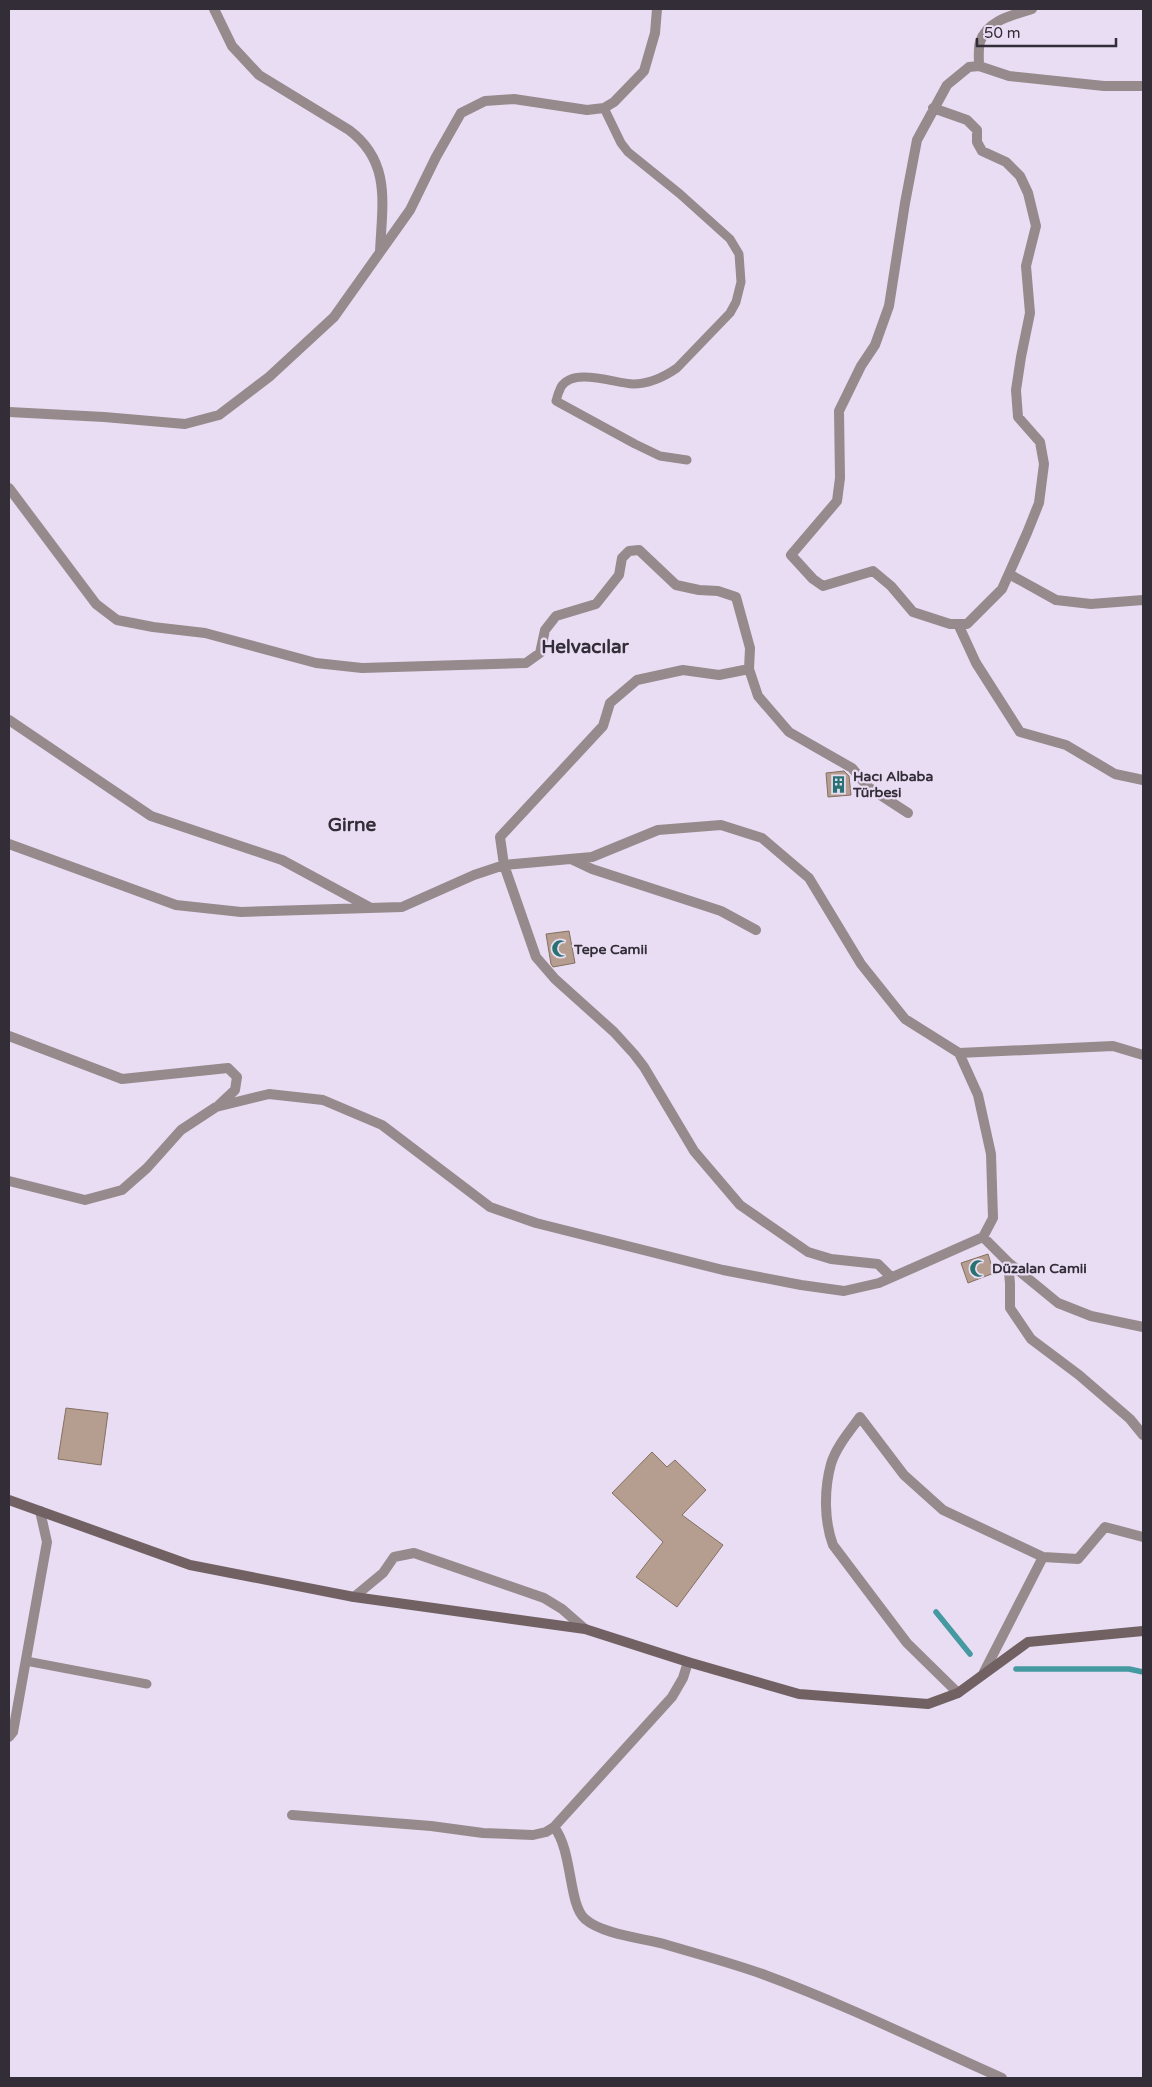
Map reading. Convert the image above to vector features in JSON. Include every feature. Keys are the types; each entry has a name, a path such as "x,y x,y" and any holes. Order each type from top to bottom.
{"street":[{"path":"214,9 232,46 259,75 349,130 372,153 381,176 380,252"},
{"path":"9,412 104,416 185,424 219,415 269,377 334,317 410,210 436,157 461,113 485,101 514,99 587,110 604,108 614,102 644,71 655,33 658,9"},
{"path":"979,66 980,43 987,30 1000,20 1032,9"},
{"path":"933,108 966,120 977,130 977,142 982,151 1006,162 1020,176 1028,193 1036,226 1026,266 1030,313 1016,390 1018,417 1040,442 1044,464 1039,502 1002,589 966,624 950,624 913,612 890,586 873,571 824,586 812,579 791,555 837,501 840,478 838,411 861,366 876,345 889,306 917,140 933,108 947,85 969,67 979,66 1009,76 1104,86 1143,86"},
{"path":"9,488 96,604 117,620 153,627 205,633 316,664 362,668 526,664 540,653 545,630 556,616 596,604 618,575 622,558 629,551 639,550 676,584 699,590 718,591 736,597 750,648 749,669 758,696 789,732 852,768 868,787 908,813"},
{"path":"1009,574 1056,600 1091,604 1143,600"},
{"path":"958,624 976,664 1020,732 1066,746 1115,774 1143,780"},
{"path":"749,669 719,675 683,670 637,680 610,703 603,726 500,837 504,865 536,957 555,978 614,1032 634,1054 649,1074 694,1151 740,1205 808,1252 832,1259 878,1264 890,1277"},
{"path":"9,720 151,816 282,860 370,908"},
{"path":"9,844 176,905 241,912 402,907 474,875 504,865 592,857 658,830 721,825 762,838 809,878 861,964 905,1019 959,1054 978,1095 991,1154 992,1218 982,1238 879,1283 844,1291 723,1270 536,1223 490,1207 382,1125 323,1100 268,1094 216,1107"},
{"path":"571,859 592,869 721,911 756,930"},
{"path":"9,1036 122,1079 228,1068 238,1077 235,1090 216,1107 181,1130 147,1168 122,1190 85,1200 9,1182"},
{"path":"959,1054 1114,1046 1143,1055"},
{"path":"982,1238 1008,1262 1058,1302 1091,1316 1143,1327"},
{"path":"1008,1262 1010,1308 1031,1339 1101,1394 1130,1419 1143,1435"},
{"path":"958,1693 907,1643 833,1546 828,1530 827,1490 831,1463 860,1417 904,1475 943,1510 1043,1556 1078,1559 1105,1527 1143,1537"},
{"path":"9,1500 190,1565 354,1597 584,1629 799,1694 928,1704 958,1693 984,1672 1028,1642 1143,1631"},
{"path":"9,1737 13,1732 47,1542 40,1511"},
{"path":"354,1597 383,1573 394,1557 414,1553 544,1598 562,1609 584,1629"},
{"path":"984,1672 1043,1556"},
{"path":"292,1815 432,1826 484,1833 533,1835 546,1832 554,1827 672,1697 683,1678 688,1662"},
{"path":"554,1827 561,1836 566,1849 576,1905 584,1918 599,1927 664,1944 764,1975 842,2006 1002,2078"}],"lane":[{"path":"604,108 621,143 628,152 680,194 730,239 739,254 741,271 739,292 730,313 723,322 668,374 657,379 633,384 585,376 573,378 562,386 556,402 660,456 688,460"},
{"path":"26,1661 147,1684"}],"building":[{"name":"Hacı Albaba Türbesi","path":"844,771 849,776 851,795 828,797 826,773"},
{"name":"Tepe Camii","path":"569,931 575,963 553,967 546,934"},
{"name":"Düzalan Camii","path":"988,1254 994,1273 968,1283 961,1263"},
{"path":"66,1408 108,1413 101,1465 58,1459"},
{"path":"652,1452 667,1467 675,1460 706,1490 682,1515 723,1545 677,1607 636,1577 663,1542 612,1493"}],"waterway":[{"path":"936,1612 970,1654"},
{"path":"1016,1669 1129,1669 1143,1672"}],"place":[{"name":"Hacı Albaba Türbesi","path":"839,784"},
{"name":"Tepe Camii","path":"560,949"},
{"name":"Düzalan Camii","path":"978,1268"}],"district":[{"name":"Helvacılar","path":"585,647"},
{"name":"Girne","path":"352,825"}]}
